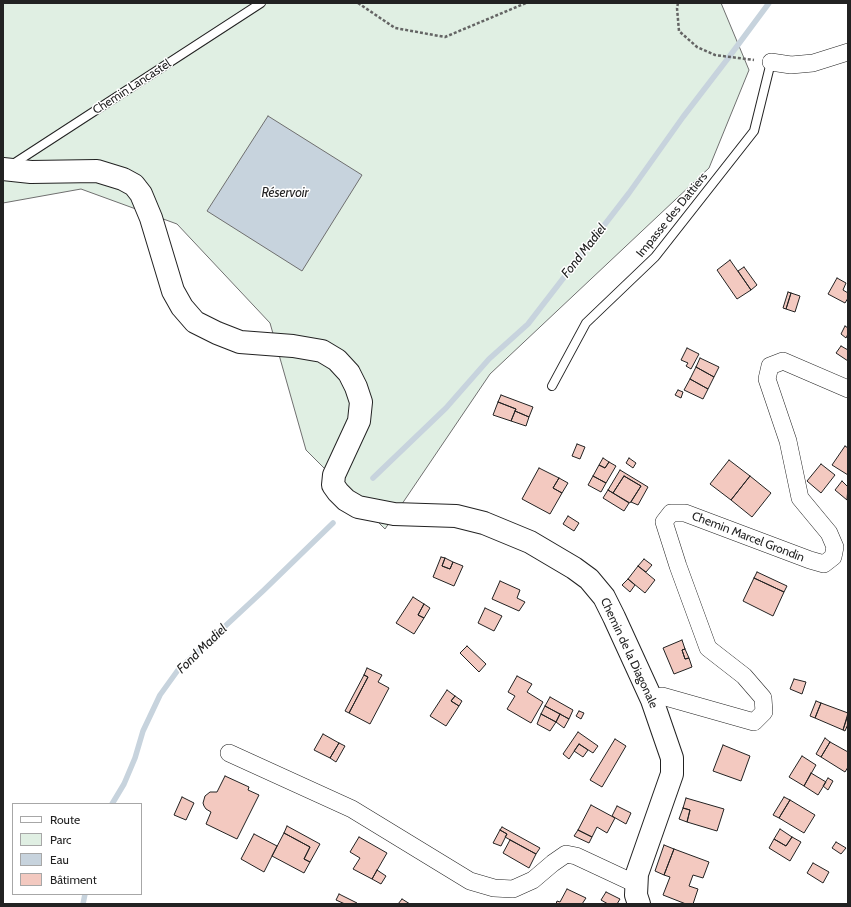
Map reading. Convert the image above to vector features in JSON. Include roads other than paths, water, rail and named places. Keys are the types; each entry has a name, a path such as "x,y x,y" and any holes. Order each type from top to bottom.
{"main road":[{"name":"Chemin de la Diagonale","path":"3,170 31,172 97,171 122,179 134,185 141,194 151,218 173,291 182,307 195,322 217,334 240,342 293,346 322,351 336,360 349,373 361,402 360,421 334,475 333,485 346,500 358,507 394,514 456,516 484,523 530,542 574,568 589,579 604,597 614,616 652,700 672,758 672,774 637,874 637,894"}],"street":[{"path":"771,62 791,65 813,63 848,52"},
{"name":"Chemin Marcel Grondin","path":"652,700 662,696 754,722 764,712 763,698 744,676 708,648 678,566 664,522 671,513 685,513 824,564 833,557 836,547 829,533 800,498 788,441 767,379 770,366 783,361 848,389"},
{"path":"229,753 352,809 470,881 494,888 514,889 532,880 553,862 566,854 576,856 637,894"}],"lane":[{"name":"Chemin Lancastel","path":"3,170 261,3"},
{"name":"Impasse des Dattiers","path":"552,386 586,323 655,257 754,132 771,62"}],"water":[{"name":"Réservoir","path":"268,116 362,175 302,271 207,211"}],"waterway":[{"name":"Fond Madiel","path":"373,478 446,408 489,359 528,324 629,193 683,117 769,3"},
{"name":"Fond Madiel","path":"113,803 124,784 135,758 143,731 160,695 178,670 333,523"},
{"name":"Fond Madiel","path":"83,904 85,895"}]}
